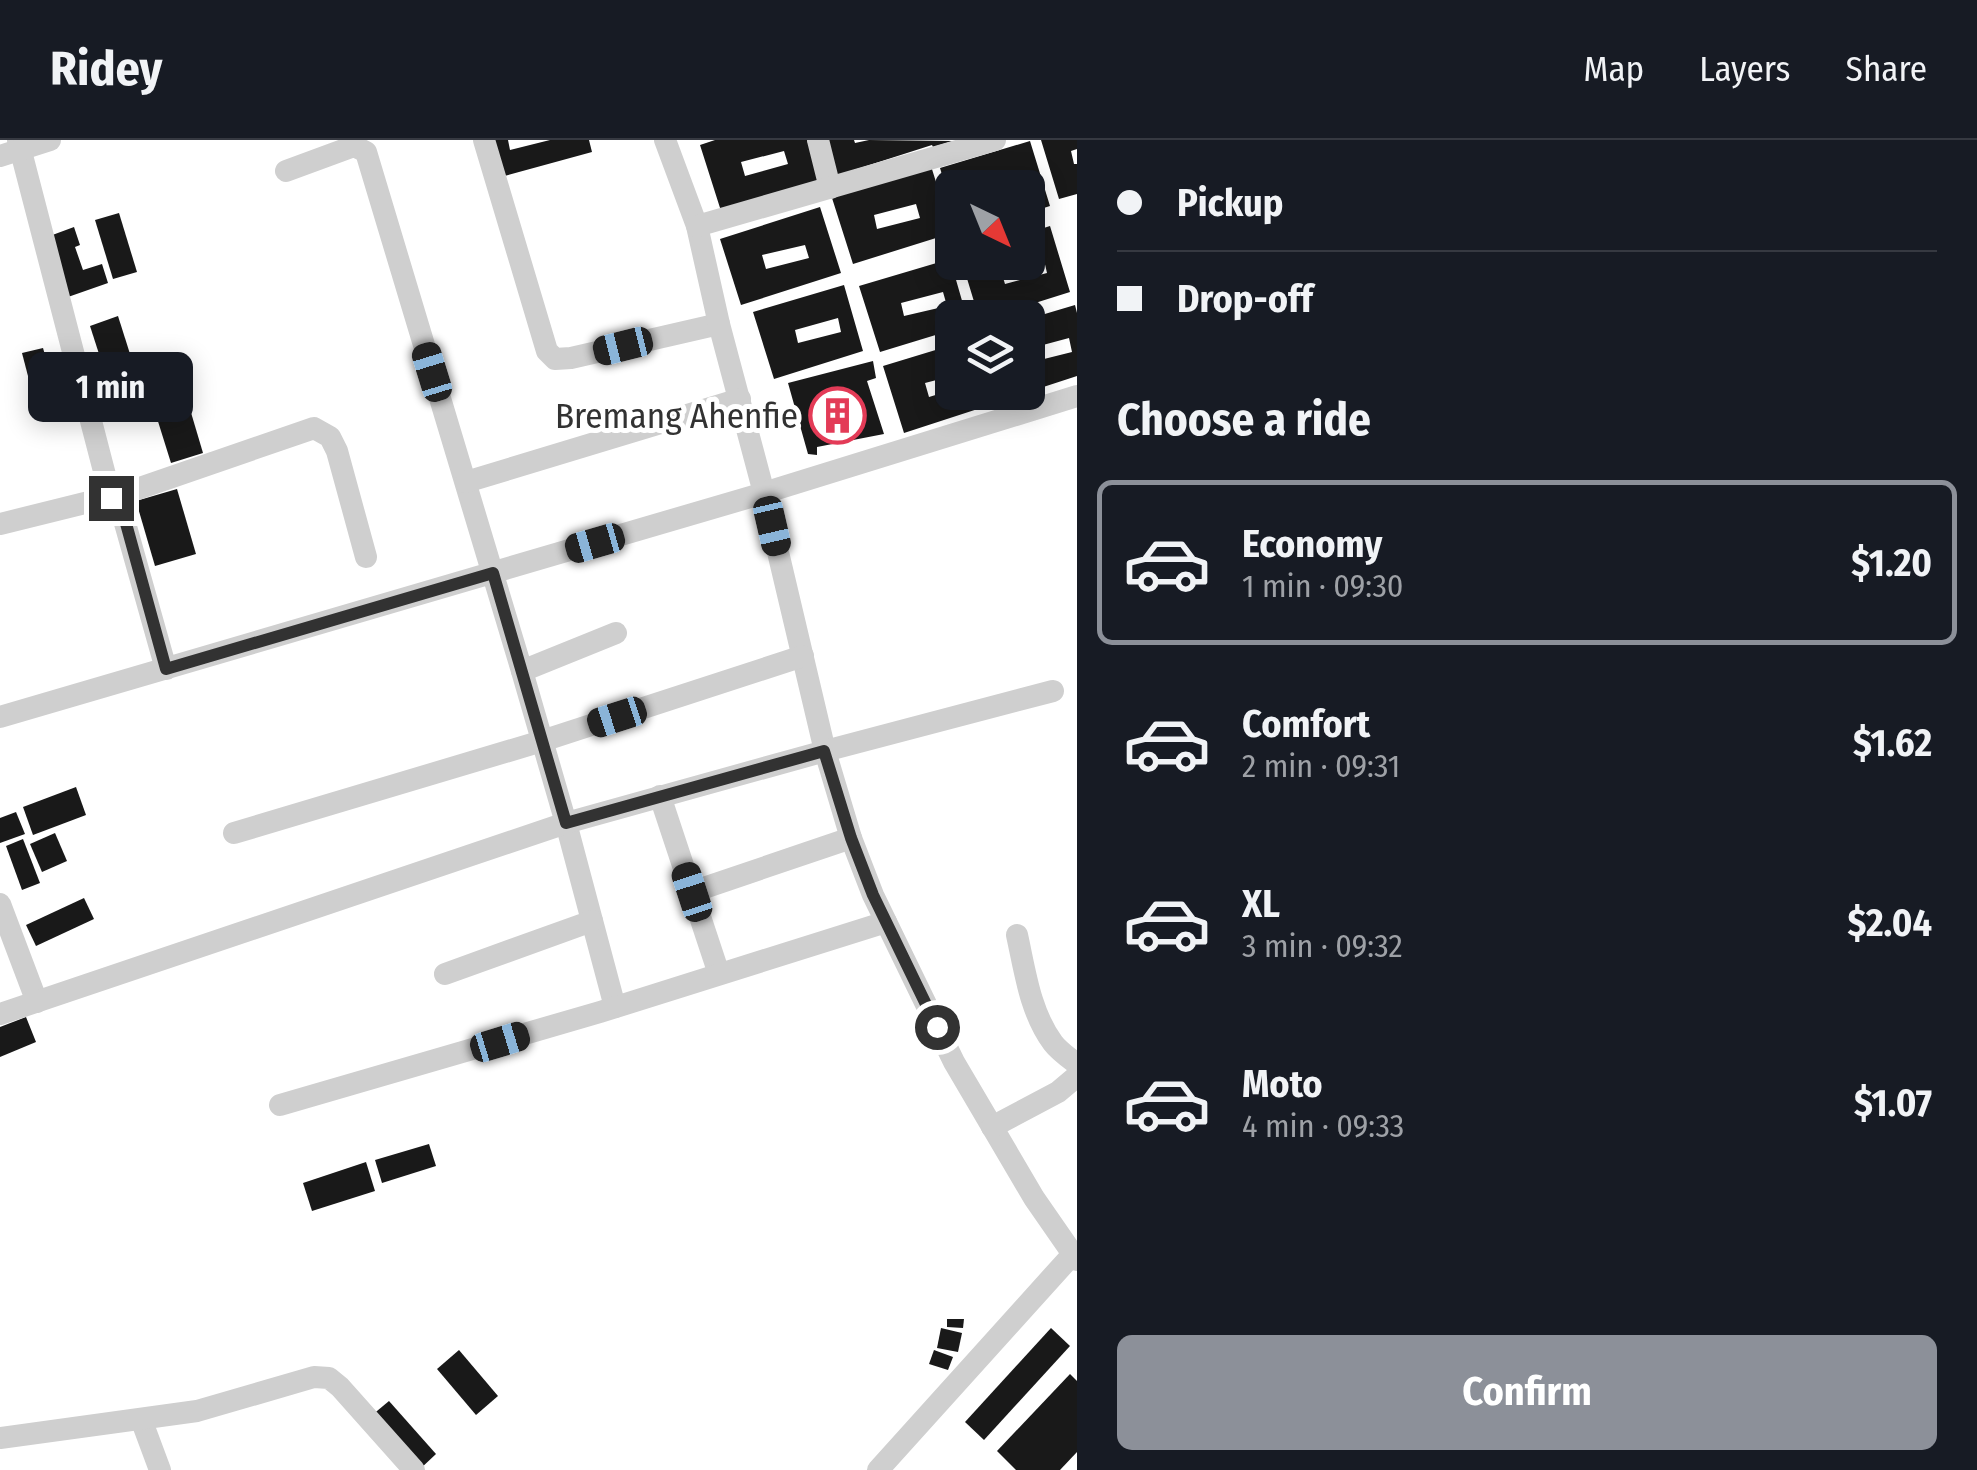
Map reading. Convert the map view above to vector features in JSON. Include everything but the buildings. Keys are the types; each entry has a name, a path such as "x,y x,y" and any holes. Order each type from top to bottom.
{"street":[{"path":"50,140 13,148 111,498 122,509 166,669"},
{"path":"484,140 547,350 555,358 571,358 719,324"},
{"path":"665,140 696,226 824,751 851,838 886,922 954,1062 1034,1198 1075,1258 878,1470"},
{"path":"818,140 830,188"},
{"path":"696,226 996,140"},
{"path":"286,172 354,146 366,152 522,671 614,1007"},
{"path":"0,718 764,493 1077,396"},
{"path":"466,482 740,399"},
{"path":"0,524 111,498 314,428 330,437 337,452 366,556"},
{"path":"522,671 616,634"},
{"path":"234,833 542,741 803,656"},
{"path":"0,1014 566,823 1054,691"},
{"path":"660,796 719,974"},
{"path":"692,892 851,838"},
{"path":"2,915 37,1002"},
{"path":"445,974 592,920"},
{"path":"280,1105 886,922"},
{"path":"1016,934 1042,1026 1055,1046 1077,1064"},
{"path":"992,1128 1058,1092 1077,1076"},
{"path":"0,1438 197,1410 314,1377 329,1378 414,1470"},
{"path":"141,1419 160,1470"}],"place":[{"name":"Bremang Ahenfie","path":"837,416"}],"route":[{"path":"111,498 122,509 166,669 493,573 566,823 824,751 873,895 937,1027"}]}
